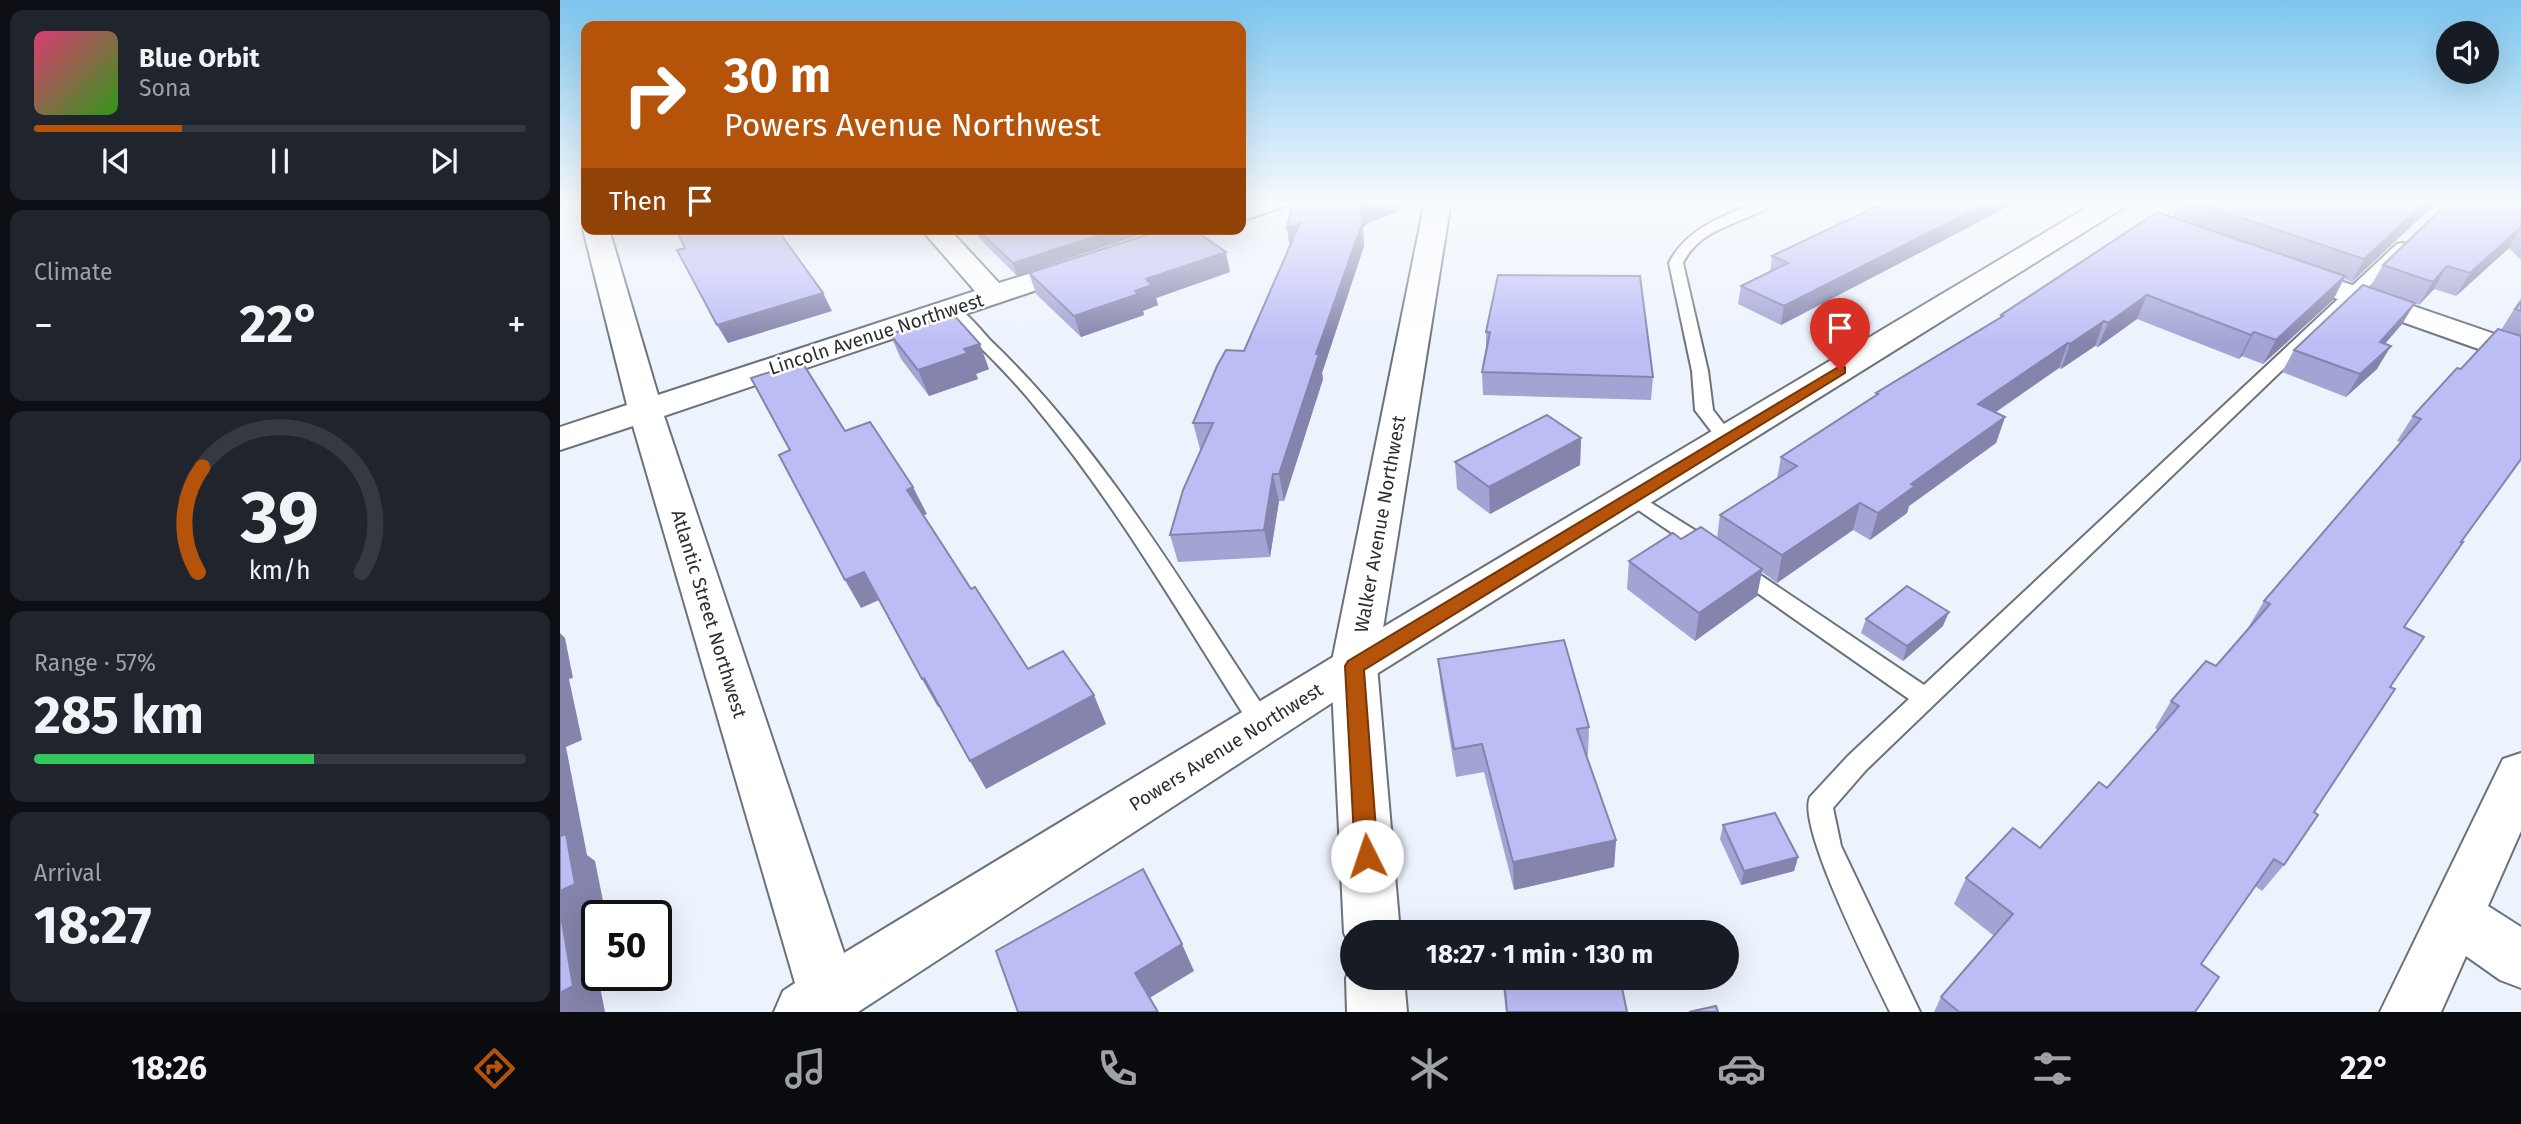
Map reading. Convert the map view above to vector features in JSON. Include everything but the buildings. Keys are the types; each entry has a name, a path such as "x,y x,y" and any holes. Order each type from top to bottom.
{"street":[{"name":"Atlantic Street Northwest","path":"601,248 645,410 817,1004"},
{"path":"951,248 994,295"},
{"name":"Walker Avenue Northwest","path":"1371,920 1354,666 1429,248"},
{"name":"Powers Avenue Northwest","path":"817,1004 1354,666 2046,248"},
{"name":"Lincoln Avenue Northwest","path":"560,439 1113,256"},
{"path":"2260,262 2521,354"},
{"path":"2410,1012 2521,774"},
{"path":"2455,916 2521,960"},
{"path":"1376,990 1377,1012"}],"lane":[{"path":"1681,248 1676,263 1700,371 1704,410 1727,440"},
{"path":"1905,1012 1828,846 1819,805 1857,763 2400,248"},
{"path":"950,310 982,340 1055,419 1122,510 1262,724"},
{"path":"1632,497 1925,698"}],"route":[{"path":"1367,856 1354,666 1840,370"}]}
